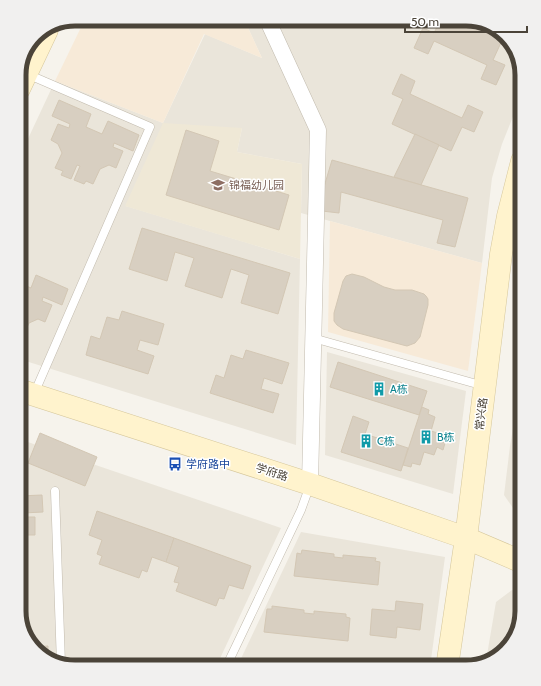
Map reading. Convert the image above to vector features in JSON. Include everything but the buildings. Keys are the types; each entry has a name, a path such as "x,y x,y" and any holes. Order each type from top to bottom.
{"main road":[{"path":"26,76 44,37"},
{"name":"常兴路","path":"448,660 466,538 500,254 515,189"},
{"name":"学府路","path":"27,393 310,484 466,538 515,559"}],"street":[{"path":"270,26 318,130 310,484"}],"lane":[{"path":"26,83 150,127 27,393"},
{"path":"313,338 484,386"},
{"path":"229,660 301,510 310,484"},
{"path":"55,491 61,658"}],"shaded area":[{"path":"82,26 247,26 262,58 204,34 163,123 55,81"},
{"path":"247,26 469,26 482,29 498,38 510,53 515,69 515,112 502,144 492,178 482,263 301,213 302,164 237,152 242,128 126,206 300,259 296,445 26,361 26,143 55,81 163,123 205,34 262,58"},
{"name":"锦福幼儿园","path":"163,123 242,128 237,152 302,164 300,259 125,206"},
{"path":"330,221 482,263 468,371 328,332"},
{"path":"327,352 466,391 453,494 325,455"},
{"path":"515,416 515,511 504,495"},
{"path":"26,441 281,528 219,660 69,660 50,653 38,643 31,633 27,621 26,611"},
{"path":"301,532 445,557 431,660 240,660"},
{"path":"512,590 515,591 515,617 511,630 503,643 487,655 496,602"}],"place":[{"name":"锦福幼儿园","path":"218,185"},
{"name":"A栋","path":"379,389"},
{"name":"B栋","path":"426,437"},
{"name":"C栋","path":"366,441"},
{"name":"学府路中","path":"175,464"}]}
